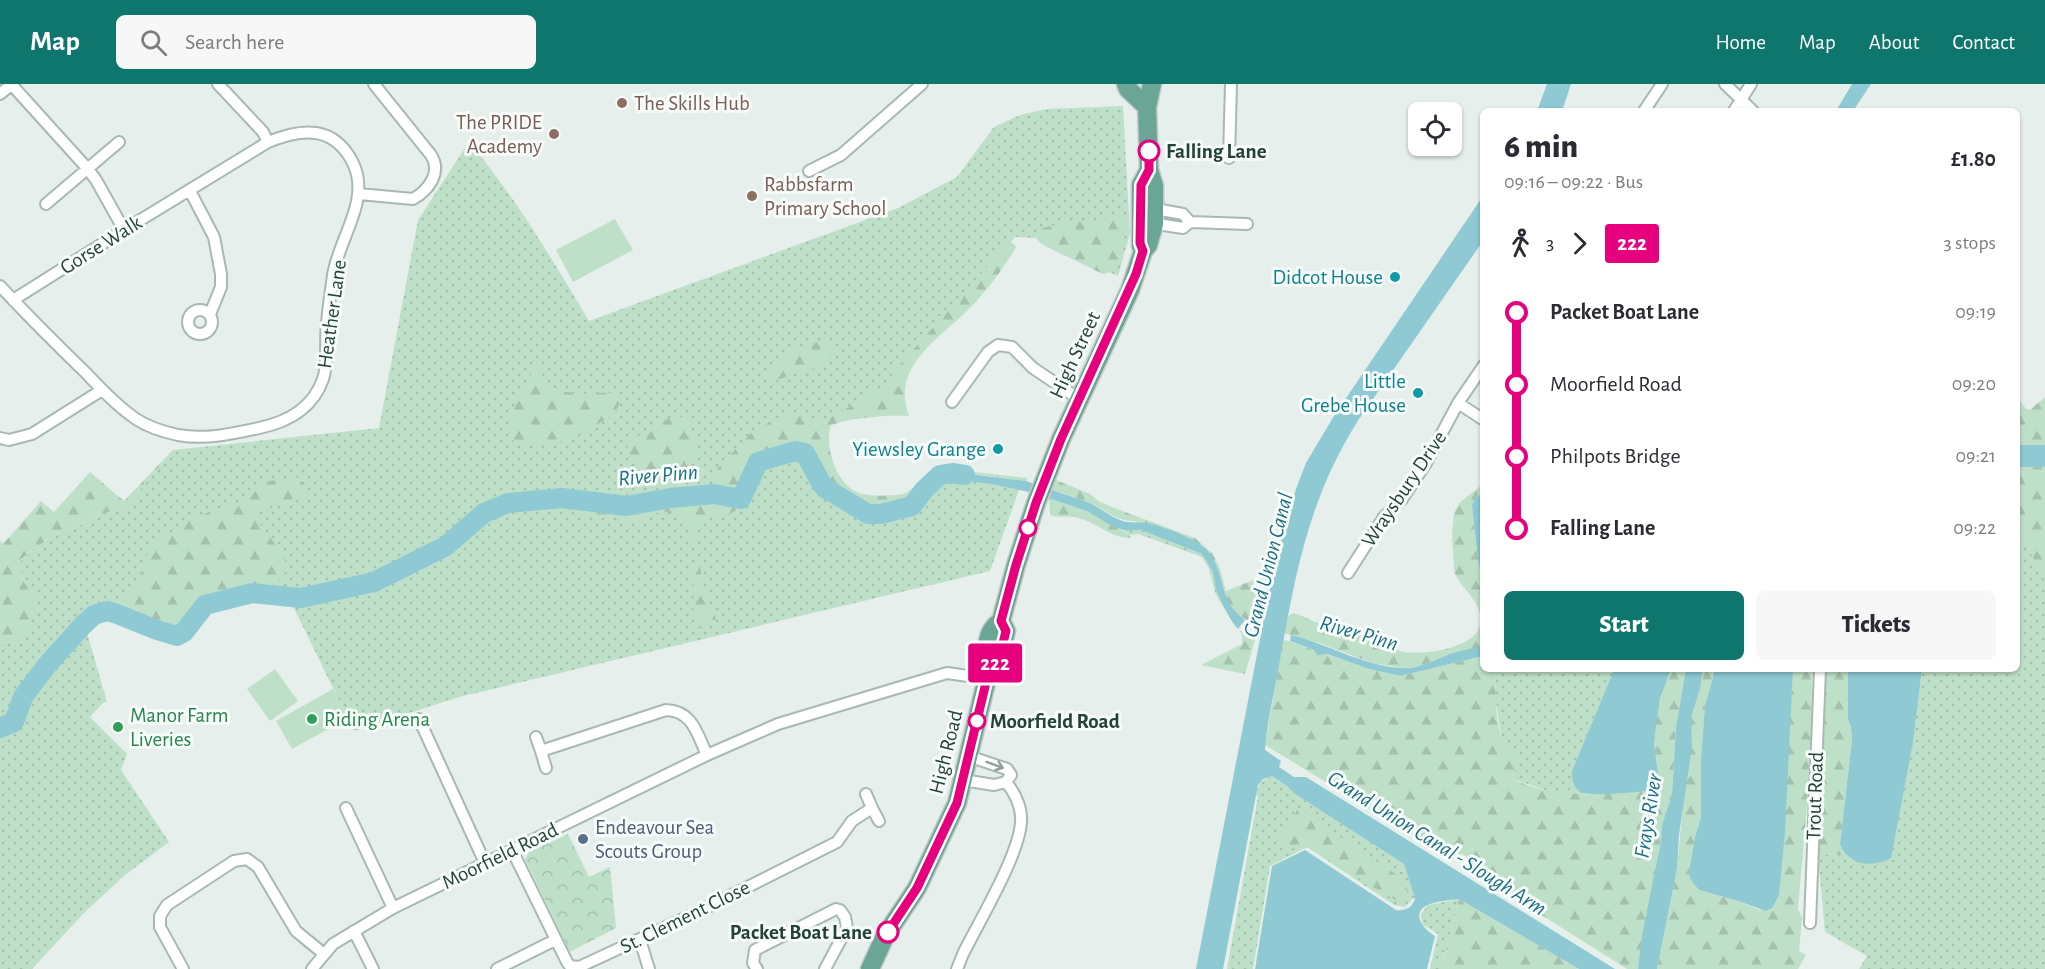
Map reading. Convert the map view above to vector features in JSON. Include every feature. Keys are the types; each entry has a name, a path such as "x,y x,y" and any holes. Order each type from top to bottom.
{"main road":[{"path":"1126,84 1128,89 1147,107"},
{"name":"High Street","path":"1139,84 1139,91 1147,107"},
{"name":"High Street","path":"1001,621 1016,565 1046,477 1079,399 1130,290 1143,251 1140,243 1148,215 1141,185 1149,170 1147,107 1152,84"},
{"name":"High Road","path":"870,969 885,936 922,879 957,803 988,673 986,651 990,633 992,627 1001,621"}],"street":[{"path":"0,94 11,84 87,168 124,230"},
{"path":"218,84 263,132 268,142"},
{"path":"359,194 413,199 430,185 435,172 436,163 431,155 374,84"},
{"path":"809,171 841,155 922,84"},
{"path":"1229,158 1231,84"},
{"path":"1646,108 1662,84"},
{"path":"1725,84 1749,108"},
{"path":"1736,108 1751,84"},
{"name":"Gorse Walk","path":"13,300 268,142 285,135 306,131"},
{"name":"Heather Lane","path":"0,286 102,390 140,421 157,429 180,435 221,436 278,424 296,415 308,405 324,378 327,323 335,266 359,194 357,172 344,148 333,138 306,131"},
{"path":"46,204 119,142"},
{"path":"190,191 214,237 221,274 221,287 210,314"},
{"path":"1148,215 1183,214 1190,222 1247,224"},
{"path":"952,402 988,352 1002,344 1012,347 1033,368 1079,399"},
{"name":"Wraysbury Drive","path":"1348,573 1384,517 1402,499 1426,463 1458,403 1480,371"},
{"path":"0,438 9,440 32,434 102,390"},
{"path":"1458,403 1480,417"},
{"name":"Trout Road","path":"1810,923 1820,672"},
{"name":"Moorfield Road","path":"312,969 333,944 393,908 707,755 778,724 947,673 968,675 988,673"},
{"path":"541,751 666,710 677,711 691,721 707,755"},
{"path":"419,719 485,863"},
{"path":"536,737 546,768"},
{"path":"963,780 994,785 1006,782 1011,775 1007,769 968,756"},
{"path":"957,969 1008,865 1018,836 1021,817 1018,804 1006,782"},
{"path":"866,794 879,821"},
{"path":"346,808 393,908"},
{"name":"St. Clement Close","path":"512,850 555,940 569,965 576,967 640,940 837,843 852,821 872,808"},
{"path":"183,969 160,927 160,916 167,905 234,861 247,859 258,867 296,931 324,954"},
{"path":"757,969 753,963 755,950 836,909 840,910 845,917 848,928 825,969"},
{"path":"354,931 373,969"},
{"path":"497,969 555,940"},
{"path":"640,940 649,969"}],"green space":[{"path":"1123,106 1130,233 1118,276 1036,238 1015,237 912,362 893,415 825,422 836,494 822,483 815,471 816,474 825,488 868,514 881,514 912,506 924,490 941,478 992,484 1019,490 990,571 459,697 354,731 289,598 251,597 207,608 189,634 177,639 107,615 95,619 86,629 107,702 103,703 90,717 127,754 121,770 169,842 125,875 84,913 32,969 0,969 0,733 15,725 24,702 12,719 0,725 0,643 20,642 36,600 24,582 18,563 36,547 58,533 77,527 102,514 126,507 173,450 379,428 418,220 469,142 518,207 589,321 898,208 957,177 994,127 1020,115 1047,109"},
{"path":"1111,214 1122,216 1127,221 1122,252 1115,271 1103,274 1047,247 1039,242 1035,233 1042,228 1075,221 1095,222"},
{"path":"615,219 633,250 573,282 556,250"},
{"path":"1008,243 1013,243 1016,247 984,293 933,342 912,367 906,382 905,398 909,416 869,417 831,425 829,443 834,463 843,481 857,492 867,495 903,494 931,472 941,469 1028,478 1026,481 967,473 939,472 912,504 881,513 868,513 826,487 805,453 795,451 758,462 741,499 714,494 716,470 751,433 780,416 806,417 820,421 844,410 886,384 897,368"},
{"path":"818,342 828,343 832,350 832,357 829,361 815,368 769,381 766,375 768,368 790,352"},
{"path":"538,364 546,381 561,391 619,393 619,405 614,415 567,441 515,445 512,434 512,413 520,393"},
{"path":"2045,397 2045,445 2020,445 2020,401 2026,409 2030,410"},
{"path":"677,415 689,421 695,445 693,459 685,469 672,473 652,471 640,466 626,455 628,443 658,423"},
{"path":"173,450 126,507 102,514 77,527 58,533 18,562 24,582 36,600 31,622 20,642 0,643 0,541 3,544 41,501 54,512 90,472 124,501"},
{"path":"2020,467 2045,467 2045,582 2020,532"},
{"path":"297,477 305,485 307,495 293,502 254,513 282,554 288,569 273,587 259,598 251,597 207,608 189,634 177,639 107,615 142,578 144,561 158,540 193,518 223,507 245,503 263,482"},
{"path":"1056,480 1090,494 1100,502 1195,538 1212,553 1219,566 1226,591 1268,574 1258,625 1243,618 1233,609 1223,590 1217,568 1202,545 1135,521 1117,518 1090,503 1052,490"},
{"path":"1480,486 1480,494 1472,506 1480,570 1480,612 1454,571 1452,534 1454,513 1459,503"},
{"path":"1049,498 1089,512 1130,535 1130,538 1116,535 1078,518 1050,515"},
{"path":"690,499 747,503 724,518 714,514 705,515 692,542 688,524 671,513 662,511 629,524 616,517 584,516 565,506 568,504 624,510"},
{"path":"1123,530 1141,530 1202,554 1213,572 1222,606 1215,592 1209,569 1202,557 1138,534 1130,535"},
{"path":"2020,532 2045,580 2045,969 1859,969 1867,956 1825,932 1818,854 1847,855 1852,860 1913,742 1922,672 2020,672"},
{"path":"699,564 703,588 716,621 711,626 702,629 692,617 694,605 692,565"},
{"path":"1293,613 1319,623 1369,631 1394,648 1414,653 1451,648 1472,637 1480,624 1480,647 1421,666 1403,668 1372,663 1322,644 1284,633 1288,616"},
{"path":"1239,630 1256,636 1245,674 1201,665 1242,644 1242,635"},
{"path":"1283,641 1369,669 1399,676 1480,657 1480,672 1496,672 1496,706 1500,732 1510,753 1519,760 1513,779 1529,786 1563,793 1598,794 1651,787 1657,773 1654,733 1662,696 1670,672 1685,672 1676,727 1672,795 1662,834 1638,969 1627,969 1505,892 1510,884 1462,854 1444,854 1265,745"},
{"name":"Riding Arena","path":"275,669 298,701 270,721 247,689"},
{"path":"1496,672 1614,672 1572,771 1579,791 1584,794 1557,794 1513,779 1510,755 1503,744 1496,702"},
{"path":"1703,672 1714,672 1705,706 1701,758 1701,817 1689,871 1699,890 1760,910 1779,895 1793,672 1812,672 1811,759 1798,909 1802,918 1799,951 1806,955 1798,969 1657,969 1677,869 1691,718"},
{"path":"1823,672 1848,672 1848,720 1852,740 1840,844 1847,855 1818,854"},
{"name":"Riding Arena","path":"333,689 348,718 292,749 276,721"},
{"path":"1272,776 1295,794 1404,864 1415,899 1413,898 1405,907 1394,905 1307,847 1270,866 1253,969 1227,969 1258,796 1256,795 1259,785"},
{"path":"1299,809 1406,882 1407,891 1402,899 1398,901 1390,897 1307,847 1291,848 1280,844 1277,841 1279,836"},
{"path":"568,834 589,877 610,867 616,928 570,952 525,859 529,852"},
{"path":"1459,899 1441,969 1430,969 1438,934 1422,924 1421,914 1428,905"},
{"path":"1459,899 1579,969 1441,969"}],"water":[{"path":"1547,84 1571,84 1563,108 1538,108"},
{"path":"1852,84 1871,84 1855,108 1838,108"},
{"path":"1480,200 1480,245 1359,419 1342,448 1316,506 1292,595 1269,716 1265,750 1281,761 1279,767 1294,777 1306,777 1615,969 1579,969 1459,899 1430,904 1420,911 1419,916 1423,925 1435,936 1427,969 1255,969 1272,866 1305,850 1396,910 1408,908 1415,899 1404,864 1295,794 1272,776 1263,779 1258,785 1223,969 1196,969 1274,567 1296,489 1306,463 1334,416"},
{"path":"2020,445 2045,445 2045,467 2020,467"},
{"path":"939,472 1026,481 1041,486 1038,494 992,484 941,478"},
{"path":"1052,490 1092,504 1120,520 1148,523 1180,534 1202,545 1213,558 1229,603 1245,620 1238,629 1233,623 1216,589 1213,572 1202,554 1141,530 1123,530 1110,525 1089,512 1049,498"},
{"path":"1480,494 1480,570 1472,506 1474,499"},
{"path":"1291,635 1359,659 1402,668 1421,666 1450,654 1480,646 1480,657 1400,676 1369,669 1327,654 1317,655 1314,650 1290,641"},
{"path":"1613,672 1670,672 1660,699 1654,744 1658,773 1651,787 1647,791 1584,793 1580,792 1573,783 1572,771"},
{"path":"1685,672 1703,672 1691,718 1692,747 1679,835 1677,869 1657,969 1638,969 1662,825 1672,795 1676,727"},
{"path":"1714,672 1793,672 1785,832 1779,895 1772,908 1766,911 1699,890 1690,879 1689,871 1695,837 1701,817 1701,758 1705,706"},
{"path":"1848,672 1922,672 1913,742 1891,858 1877,863 1855,861 1849,857 1840,844 1852,740 1848,720"}],"waterway":[{"name":"River Pinn","path":"0,728 14,722 23,697 47,665 94,615 107,611 177,636 184,632 205,605 252,593 301,598 374,582 446,546 484,513 508,503 562,498 626,506 671,498 714,494 741,499 758,462 795,451 805,453 825,488 868,514 881,514 912,506 924,490 940,475 952,473 965,475"}],"bus line":[{"name":"222","path":"888,932 917,888 957,803 990,666 999,659 1006,631 1001,621 1036,503 1061,439 1136,274 1143,251 1140,243 1141,185 1149,170 1149,151"}],"place":[{"name":"The Skills Hub","path":"622,103"},
{"name":"The PRIDE Academy","path":"554,134"},
{"name":"Falling Lane","path":"1149,151"},
{"name":"Rabbsfarm Primary School","path":"752,196"},
{"name":"Didcot House","path":"1395,277"},
{"name":"Little Grebe House","path":"1418,393"},
{"name":"Yiewsley Grange","path":"998,449"},
{"name":"Riding Arena","path":"312,719"},
{"name":"Moorfield Road","path":"977,721"},
{"name":"Manor Farm Liveries","path":"118,727"},
{"name":"Endeavour Sea Scouts Group","path":"583,839"},
{"name":"Packet Boat Lane","path":"888,932"}],"water label":[{"name":"Grand Union Canal","path":"1268,565"},
{"name":"Frays River","path":"1648,816"},
{"name":"Grand Union Canal - Slough Arm","path":"1437,843"}]}
